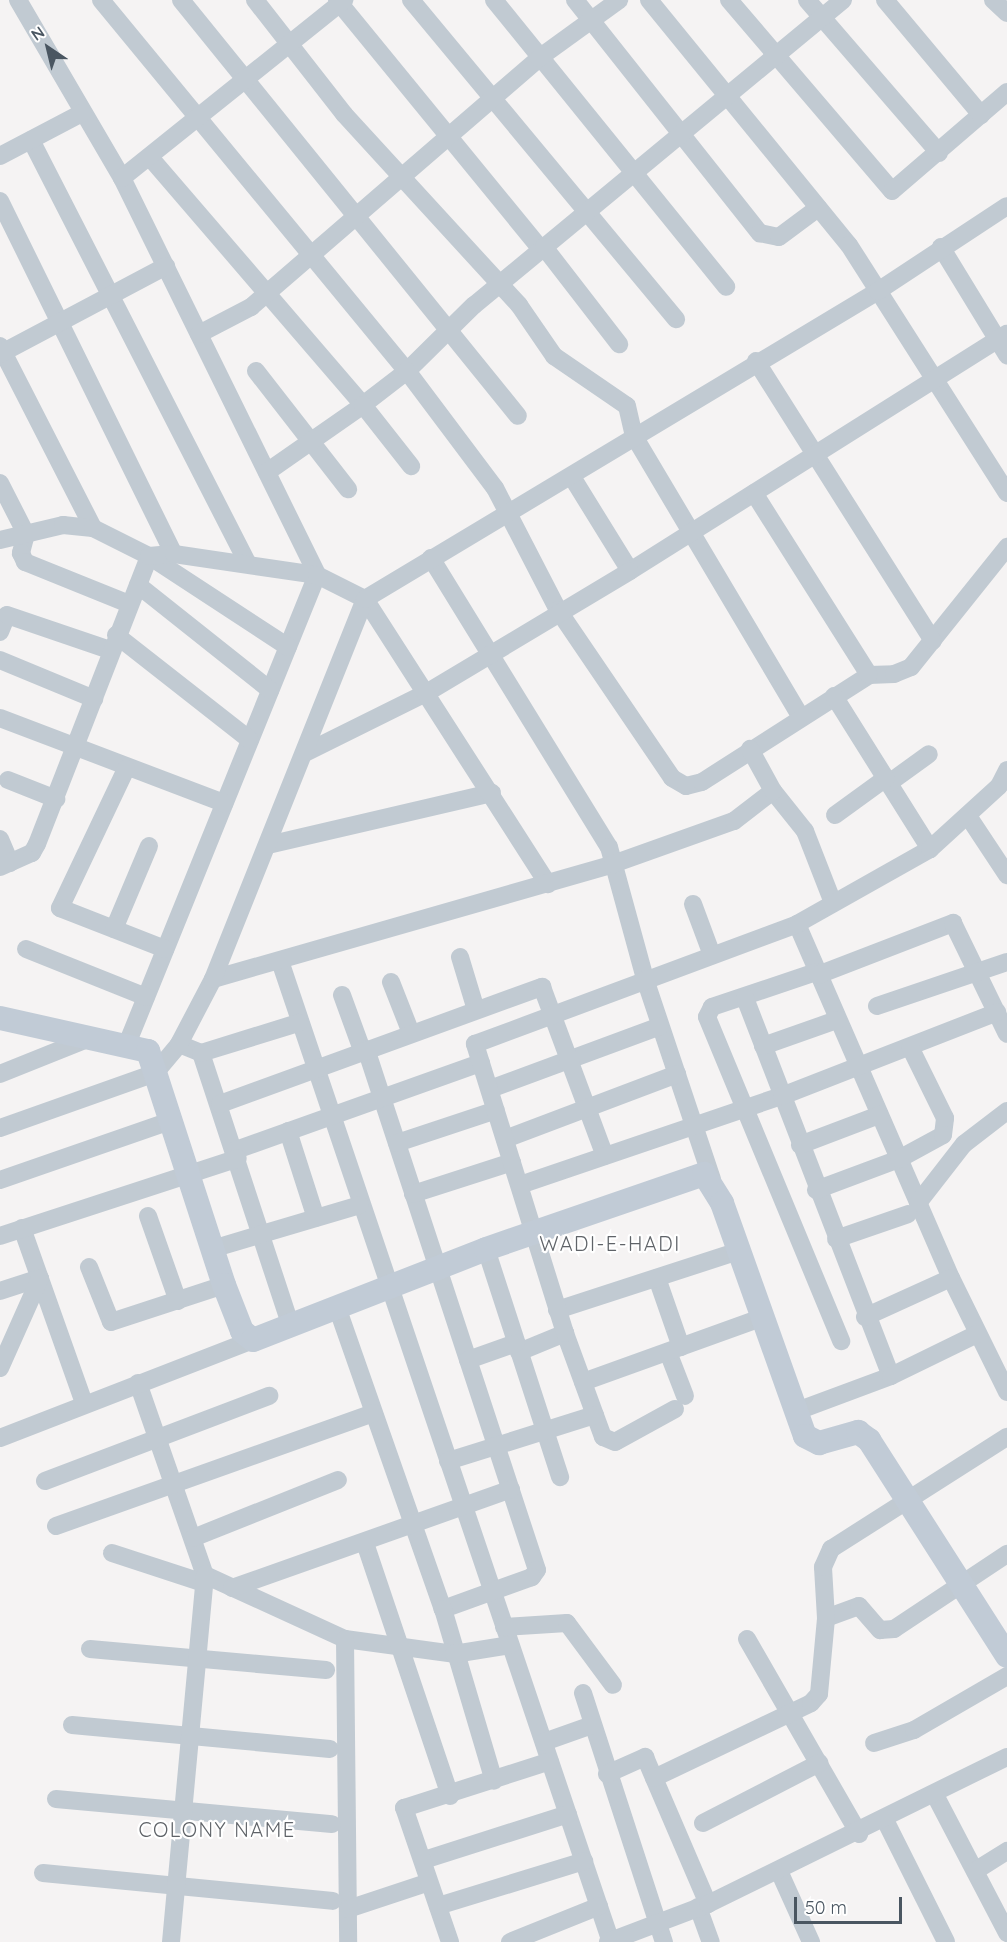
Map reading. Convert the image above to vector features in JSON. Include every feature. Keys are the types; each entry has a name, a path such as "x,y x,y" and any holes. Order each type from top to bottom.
{"street":[{"path":"18,0 122,178 317,575 127,1044"},
{"path":"101,0 198,121 407,371 470,451 558,610 672,778 686,786 702,782 800,716 869,675 894,674 911,667 1007,547"},
{"path":"181,0 518,416"},
{"path":"255,0 402,179 500,284 554,356 627,406 634,436 800,716"},
{"path":"411,0 589,209 676,320"},
{"path":"494,0 726,287"},
{"path":"575,0 769,238 796,228 818,208"},
{"path":"199,334 228,322 267,293 495,99 539,58 619,0"},
{"path":"649,0 818,208 878,291 935,376 1002,467 1007,493"},
{"path":"729,0 888,189 897,189 1007,92"},
{"path":"807,0 939,153"},
{"path":"267,472 363,405 407,371 500,284 843,0"},
{"path":"885,0 981,115"},
{"path":"122,178 247,82 340,1 448,139 543,248 619,344"},
{"path":"0,156 82,113"},
{"path":"31,140 248,564"},
{"path":"150,157 363,405 411,466"},
{"path":"0,201 174,554"},
{"path":"0,1128 155,1072 179,1044 213,979 307,752 365,599 432,558 507,517 756,361 878,291 941,247 1007,206"},
{"path":"307,752 428,692 558,610 630,571 692,533 935,376 1004,343 941,247"},
{"path":"93,528 1,350 166,266"},
{"path":"756,361 933,641"},
{"path":"256,371 348,489"},
{"path":"572,477 630,571"},
{"path":"0,483 26,534 21,553 25,562 129,604"},
{"path":"754,493 869,675"},
{"path":"0,540 63,525 93,528 149,556 288,647"},
{"path":"149,556 174,554 317,575 365,599 428,692 548,884"},
{"path":"0,839 5,865 32,853 78,749 113,642 149,556"},
{"path":"432,558 601,831 613,864 645,979 712,1179 796,1411 811,1442 858,1432 868,1440 1007,1656"},
{"path":"138,585 270,690"},
{"path":"0,632 3,614 113,642 250,740"},
{"path":"0,660 94,699"},
{"path":"834,696 930,849"},
{"path":"0,718 126,769 224,803"},
{"path":"750,749 773,791 805,831 833,903"},
{"path":"835,814 929,754"},
{"path":"126,769 60,908 165,949"},
{"path":"657,1278 674,1349 680,1403 611,1443 595,1415 557,1310 475,1044 797,924 930,849 999,786 1007,770"},
{"path":"8,780 56,800"},
{"path":"213,979 280,962 613,864 734,821 773,791"},
{"path":"268,845 492,793"},
{"path":"968,816 1007,875"},
{"path":"114,928 149,846"},
{"path":"693,904 712,955"},
{"path":"520,1185 745,1108 782,1096 910,1047 1003,1024 957,926 947,922 817,973 707,1011 745,1108 841,1341"},
{"path":"797,924 899,1159 913,1208 951,1278 1007,1392"},
{"path":"26,949 146,997"},
{"path":"460,957 476,1010"},
{"path":"280,962 298,1023 387,1288 544,1742 610,1942 662,1934 703,1906 859,1834 1007,1756"},
{"path":"877,1006 1007,962"},
{"path":"391,982 411,1033"},
{"path":"220,1104 542,987 556,1013 605,1156"},
{"path":"342,995 382,1098 537,1570 491,1592 443,1609"},
{"path":"745,998 865,1317 891,1376"},
{"path":"2,1020 127,1044 148,1051 186,1175 224,1286 242,1331 253,1340"},
{"path":"763,1046 837,1020"},
{"path":"179,1044 201,1053 298,1023"},
{"path":"490,1089 660,1026"},
{"path":"0,1074 92,1037"},
{"path":"816,1190 899,1159 948,1126 910,1047"},
{"path":"201,1053 265,1233 290,1323"},
{"path":"0,1236 186,1175 288,1131 481,1063"},
{"path":"505,1139 677,1074"},
{"path":"397,1143 496,1110"},
{"path":"836,1239 913,1208 964,1144 1007,1111"},
{"path":"800,1145 879,1115"},
{"path":"0,1180 170,1121"},
{"path":"288,1131 316,1218"},
{"path":"413,1194 512,1162"},
{"path":"0,1438 84,1403 486,1249 695,1174 712,1179"},
{"path":"212,1249 360,1205"},
{"path":"148,1216 178,1301"},
{"path":"22,1228 84,1403"},
{"path":"486,1249 560,1477"},
{"path":"557,1310 739,1251"},
{"path":"89,1267 111,1322 224,1286"},
{"path":"0,1291 40,1278"},
{"path":"0,1368 4,1351 40,1278"},
{"path":"865,1317 951,1278"},
{"path":"337,1307 443,1609 454,1654 494,1781"},
{"path":"583,1383 761,1318"},
{"path":"468,1360 565,1333"},
{"path":"796,1411 891,1376 977,1334"},
{"path":"138,1383 193,1538 205,1579 171,1942"},
{"path":"45,1481 156,1435 269,1396"},
{"path":"56,1526 374,1413"},
{"path":"448,1461 544,1428 595,1415"},
{"path":"654,1778 790,1713 819,1694 826,1618 823,1567 831,1549 1007,1437"},
{"path":"193,1538 338,1480"},
{"path":"232,1588 413,1526 511,1489"},
{"path":"365,1543 450,1796"},
{"path":"112,1553 232,1588 345,1639 454,1654 510,1645"},
{"path":"826,1618 859,1606 880,1630 894,1629 1007,1554"},
{"path":"504,1627 567,1623 613,1685"},
{"path":"345,1639 341,1905 348,1942"},
{"path":"747,1639 859,1834"},
{"path":"90,1649 326,1670"},
{"path":"874,1743 914,1731 1007,1676"},
{"path":"583,1693 607,1774 662,1934"},
{"path":"72,1725 330,1749"},
{"path":"544,1742 592,1725"},
{"path":"607,1774 645,1757 703,1906 711,1942"},
{"path":"450,1942 429,1882 424,1860 404,1808 450,1796 550,1761"},
{"path":"703,1823 819,1762"},
{"path":"935,1795 1007,1933"},
{"path":"56,1799 332,1824"},
{"path":"424,1860 568,1814"},
{"path":"885,1820 946,1942"},
{"path":"975,1871 1007,1851"},
{"path":"438,1906 584,1861"},
{"path":"779,1871 811,1942"},
{"path":"43,1873 341,1905 429,1882"},
{"path":"510,1942 599,1906"}],"district":[{"name":"WADI-E-HADI","path":"610,1243"},
{"name":"COLONY NAME","path":"217,1829"}]}
